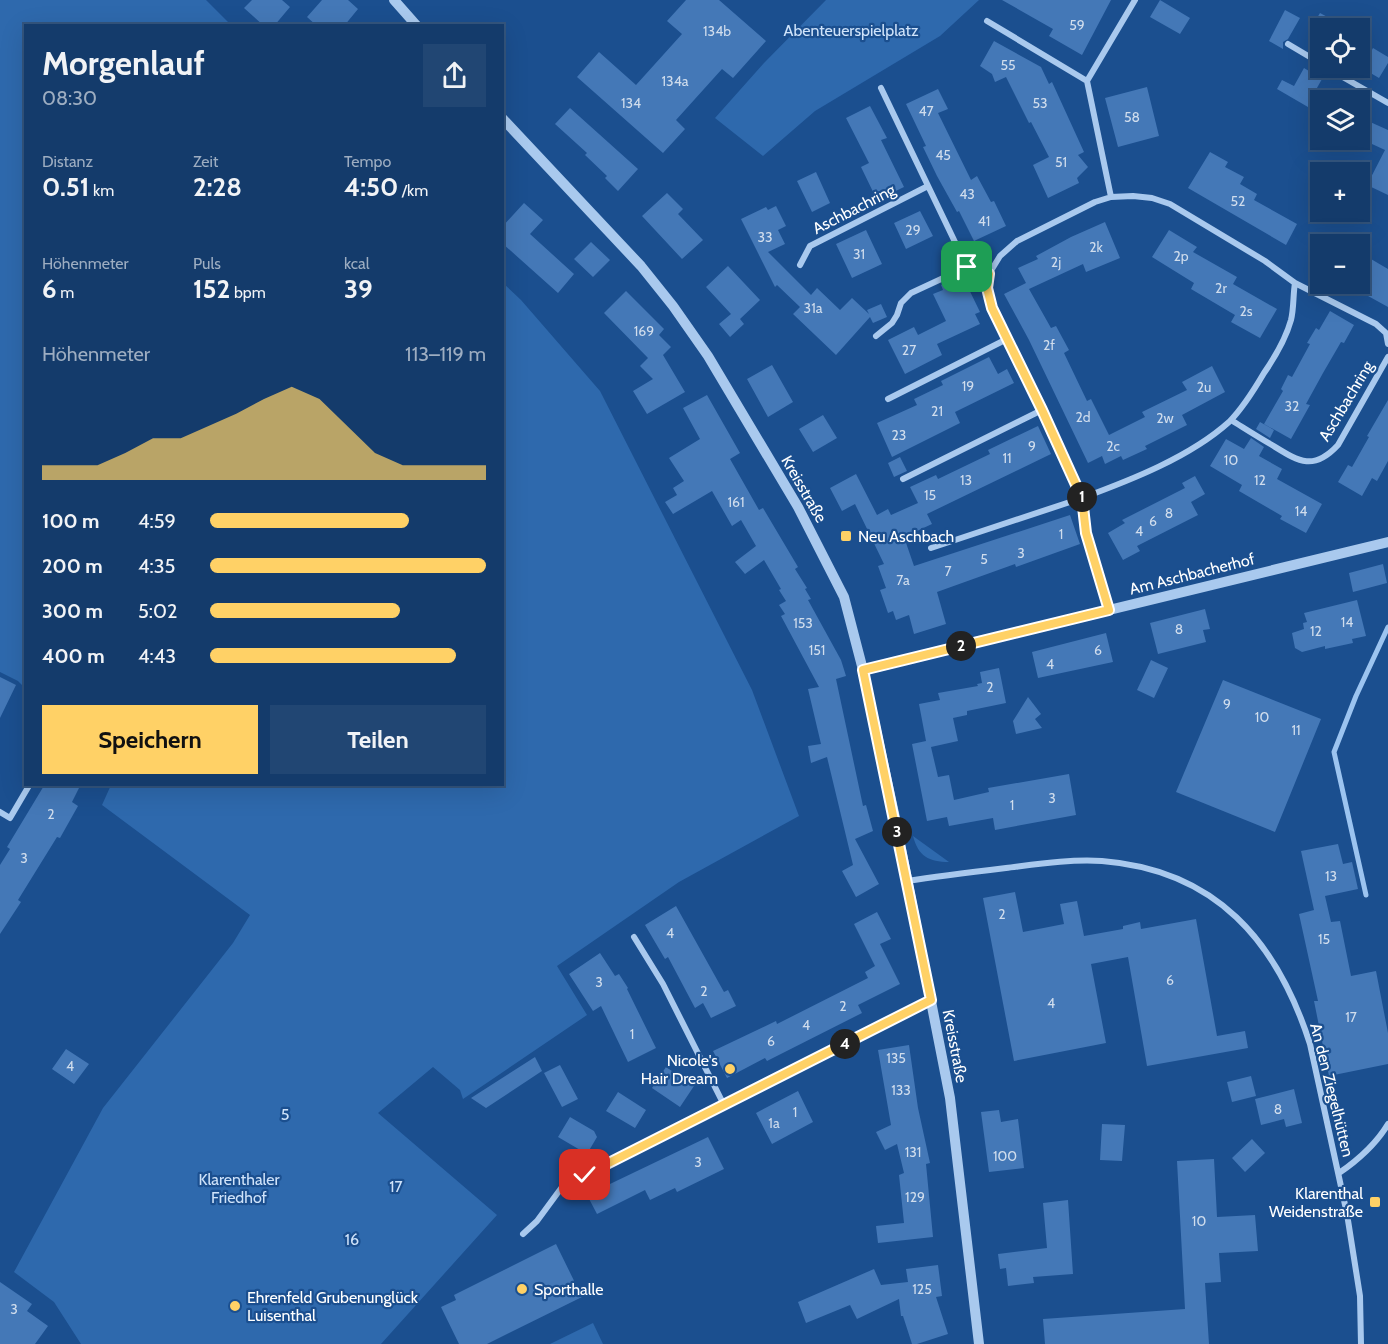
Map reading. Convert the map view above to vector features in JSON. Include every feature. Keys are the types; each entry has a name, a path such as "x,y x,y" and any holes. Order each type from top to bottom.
{"street":[{"path":"394,0 415,24"},
{"path":"1111,197 1087,81 1135,0"},
{"path":"987,21 1087,81"},
{"path":"1287,44 1310,57"},
{"path":"1344,78 1388,103"},
{"path":"881,88 967,267"},
{"name":"Kreisstraße","path":"504,120 641,266 708,356 819,544 844,597 863,670 950,1098 979,1344"},
{"name":"Aschbachring","path":"800,265 810,246 928,186"},
{"path":"1109,610 1086,533 1082,498 992,308 987,288 989,274 1000,256 1017,241 1095,202 1111,197 1152,198 1170,204 1265,261 1294,283 1376,324 1386,333 1388,344"},
{"path":"876,336 892,323 902,303 911,293 967,267 989,274"},
{"path":"931,548 1116,486 1188,452 1208,438 1231,420 1252,393 1274,358 1291,319 1294,283"},
{"path":"888,399 1007,339"},
{"name":"Aschbachring","path":"1231,420 1298,461 1317,461 1328,456 1338,445 1388,357"},
{"path":"903,479 1042,410"},
{"name":"Am Aschbacherhof","path":"863,670 1388,542"},
{"path":"0,812 10,818 29,786"},
{"name":"An den Ziegelhütten","path":"906,882 1038,864 1101,861 1139,867 1165,875 1210,897 1246,926 1269,955 1291,994 1310,1044 1347,1214 1360,1296 1361,1344"},
{"path":"634,937 663,984 724,1105"},
{"path":"523,1234 537,1221 562,1187 931,1000"},
{"path":"1339,1173 1362,1156 1388,1124"}],"green space":[{"path":"0,0 206,0 230,24 24,24 24,687 18,681 0,672"},
{"name":"Abenteuerspielplatz","path":"826,0 979,0 940,36 815,111 763,156 715,118 764,63"},
{"path":"504,284 521,300 600,391 752,690 799,816 679,882 557,966 587,1015 463,1099 460,1090 433,1067 378,1113 497,1215 381,1344 81,1344 54,1302 14,1272 103,1108 233,943 250,915 102,805 111,786 504,786"},
{"path":"913,836 949,862 936,861 925,856 915,843"},
{"path":"593,1323 603,1344 550,1344"}],"building":[{"path":"252,0 282,0 290,7 276,24 262,24 244,8"},
{"path":"322,0 348,0 358,9 346,24 315,24 307,17"},
{"path":"686,0 719,0 766,41 733,78 722,69 676,120 685,129 663,153 577,77 599,52 636,85 682,34 667,21"},
{"path":"1002,0 1111,0 1082,55 1049,36 1053,29"},
{"path":"1160,0 1190,18 1180,34 1150,17"},
{"path":"1285,10 1300,18 1288,39 1283,42 1283,49 1269,41"},
{"path":"1320,13 1329,18 1317,18"},
{"path":"994,41 1041,67 1049,84 1052,82 1084,152 1078,155 1088,167 1077,178 1079,183 1048,198 1033,165 1049,157 1031,122 1029,123 1006,77 995,82 992,74 980,66"},
{"path":"1373,48 1388,57 1388,63 1379,78 1370,73 1370,53"},
{"path":"1304,68 1310,72 1310,78 1322,79 1316,90 1310,90 1310,108 1277,89 1282,80 1294,86"},
{"path":"1147,87 1159,136 1118,147 1105,98"},
{"path":"938,89 948,109 938,113 971,180 977,176 991,202 994,201 1006,226 974,241 959,211 957,212 937,176 906,104"},
{"path":"870,106 887,138 881,140 904,187 877,200 861,167 869,163 846,118"},
{"path":"570,108 638,169 618,191 605,178 607,176 585,155 587,153 555,124"},
{"path":"1370,122 1388,130 1388,195 1370,186 1370,179 1385,150 1370,143"},
{"path":"1210,152 1228,162 1225,167 1244,177 1240,184 1257,194 1254,200 1297,224 1286,245 1188,188"},
{"path":"816,172 830,203 812,212 797,181"},
{"path":"667,193 683,209 678,214 703,240 682,259 642,216"},
{"path":"524,203 543,220 530,234 574,274 558,293 504,245 504,225"},
{"path":"776,206 786,226 778,230 785,244 768,252 811,295 817,288 840,310 852,298 869,314 867,310 881,304 887,317 873,323 870,317 836,355 793,314 800,307 777,285 775,287 741,219 766,207 768,210"},
{"path":"920,211 933,236 906,249 894,223"},
{"path":"1105,222 1120,258 1086,272 1083,264 1029,289 1051,328 1056,326 1069,350 1064,353 1087,401 1091,399 1109,435 1145,417 1142,412 1187,390 1182,382 1212,366 1225,392 1182,415 1187,425 1145,446 1147,449 1123,460 1121,456 1105,464 1102,456 1088,463 1029,340 1004,294 1026,283 1018,268 1038,259 1036,256 1071,237"},
{"path":"866,230 882,264 852,278 836,244"},
{"path":"1169,230 1197,247 1193,252 1237,277 1233,284 1277,309 1260,338 1231,322 1235,315 1191,289 1194,283 1152,257"},
{"path":"591,242 610,260 593,277 574,259"},
{"path":"1370,258 1388,269 1388,307 1364,294 1370,294"},
{"path":"728,266 760,300 740,319 744,324 730,337 719,324 731,314 706,287"},
{"path":"957,277 959,282 964,279 980,312 975,314 980,324 937,344 942,355 905,374 888,340 914,327 918,335 946,321 933,294 943,290 941,285"},
{"path":"626,291 664,329 659,335 671,347 663,355 685,392 647,414 633,391 653,379 640,366 648,358 604,313"},
{"path":"1330,311 1354,325 1323,373 1306,404 1310,405 1291,439 1264,424 1283,391 1281,389 1288,375 1292,377 1310,344 1307,343 1316,328 1319,330"},
{"path":"989,357 998,374 1007,369 1014,383 955,412 960,423 892,457 877,423 917,405 914,399 943,385 941,381"},
{"path":"772,365 793,402 768,417 747,379"},
{"path":"707,395 740,453 730,459 759,510 763,508 798,567 795,569 807,588 805,589 811,599 808,600 841,660 846,676 836,679 863,806 866,805 873,831 855,839 879,884 856,897 842,871 853,865 827,757 811,763 808,746 821,744 808,689 819,687 781,616 785,614 779,605 786,601 779,590 781,589 764,560 745,574 735,562 756,546 741,520 732,526 712,491 673,514 665,502 677,495 673,488 684,481 669,458 700,439 683,408"},
{"path":"1388,400 1388,461 1377,481 1372,478 1362,496 1338,482 1348,465 1352,467"},
{"path":"823,415 837,438 813,452 799,429"},
{"path":"1260,422 1274,430 1270,438 1256,429"},
{"path":"1038,426 1051,454 927,514 932,524 904,537 914,566 1070,515 1080,544 937,592 946,624 914,634 909,615 896,620 893,611 888,613 880,590 886,588 878,566 884,564 855,504 842,511 830,488 856,474 877,515 888,509 891,515 918,503 910,487 936,475 938,479 990,454 988,450"},
{"path":"1251,438 1264,447 1259,456 1282,469 1277,479 1322,504 1306,533 1280,519 1282,516 1239,491 1242,485 1210,466 1226,439 1244,449"},
{"path":"900,457 907,471 894,477 888,463"},
{"path":"1195,476 1205,494 1191,502 1198,515 1137,546 1140,551 1123,560 1108,533 1125,523 1122,520 1185,488 1182,483"},
{"path":"1383,564 1387,583 1353,592 1349,573"},
{"path":"1357,600 1366,636 1352,639 1353,643 1325,649 1325,646 1302,652 1295,648 1292,633 1304,629 1303,623 1307,622 1304,613"},
{"path":"1205,609 1210,629 1203,630 1206,642 1158,654 1150,623"},
{"path":"1106,633 1113,662 1038,678 1032,652"},
{"path":"1151,660 1168,668 1154,698 1137,690"},
{"path":"999,668 1006,703 967,711 967,715 953,718 958,741 931,747 938,777 949,775 954,800 989,792 988,788 1069,774 1076,815 995,830 993,818 949,826 947,817 927,821 912,744 926,741 919,704 940,700 938,693 978,686 977,684 982,683 980,672"},
{"path":"0,677 16,685 0,718"},
{"path":"1223,680 1321,719 1275,832 1176,792"},
{"path":"1028,697 1041,714 1035,719 1042,728 1016,734 1013,721"},
{"path":"44,786 80,786 72,802 78,806 60,838 57,837 18,900 21,902 0,934 0,865 10,849 7,847"},
{"path":"1338,844 1343,864 1352,862 1358,889 1325,896 1331,922 1340,921 1351,976 1376,971 1388,1033 1388,1064 1329,1076 1314,1001 1318,1001 1299,914 1314,910 1301,851"},
{"path":"1015,892 1023,932 1064,924 1060,904 1077,901 1084,936 1123,929 1123,926 1140,922 1141,929 1196,919 1217,1036 1245,1031 1248,1048 1147,1066 1128,957 1091,964 1106,1043 1014,1061 983,898"},
{"path":"676,906 724,992 728,990 736,1006 711,1018 703,1003 695,1008 668,957 665,959 645,925"},
{"path":"877,912 891,939 880,944 900,984 858,1005 862,1013 767,1061 765,1058 727,1078 713,1051 776,1021 777,1024 868,978 865,972 875,966 854,924"},
{"path":"600,953 615,976 619,974 628,988 656,1048 628,1062 601,1006 593,1011 569,974"},
{"path":"909,1045 918,1108 930,1163 926,1164 933,1237 878,1243 876,1226 904,1223 899,1175 904,1173 897,1144 885,1150 876,1132 891,1125 878,1050"},
{"path":"66,1049 89,1064 74,1084 52,1069"},
{"path":"535,1057 542,1071 486,1108 471,1098"},
{"path":"560,1065 578,1099 562,1107 544,1073"},
{"path":"666,1067 694,1086 680,1107 652,1088"},
{"path":"1251,1076 1256,1096 1232,1102 1227,1082"},
{"path":"1294,1089 1302,1123 1286,1127 1284,1119 1261,1125 1255,1099"},
{"path":"798,1091 813,1122 772,1144 756,1113"},
{"path":"618,1092 646,1110 635,1128 606,1111"},
{"path":"999,1110 1001,1122 1018,1119 1024,1168 989,1172 981,1112"},
{"path":"570,1117 594,1131 597,1137 587,1154 558,1137"},
{"path":"1102,1124 1125,1125 1122,1161 1100,1160"},
{"path":"708,1137 724,1169 677,1192 675,1188 650,1200 645,1190 597,1214 587,1195"},
{"path":"1252,1139 1265,1153 1245,1172 1232,1158"},
{"path":"1214,1159 1217,1217 1255,1215 1258,1251 1219,1253 1221,1282 1205,1283 1209,1344 1045,1344 1043,1319 1185,1309 1177,1161"},
{"path":"1068,1200 1073,1274 1033,1277 1034,1283 1008,1286 1006,1268 1000,1269 998,1254 1047,1248 1043,1203"},
{"name":"Sporthalle","path":"556,1244 582,1297 487,1344 459,1344 441,1307 456,1300 454,1295"},
{"path":"938,1265 942,1296 936,1297 948,1334 917,1344 912,1344 903,1316 901,1316 899,1299 857,1319 850,1305 806,1323 798,1302 874,1269 881,1285 908,1282 906,1269"},
{"path":"0,1282 32,1304 27,1311 48,1326 35,1344 0,1344"}],"waterway":[{"path":"1366,895 1334,752 1356,696 1388,627"}],"place":[{"name":"Neu Aschbach","path":"846,536"},
{"name":"Nicole's Hair Dream","path":"730,1069"},
{"name":"Klarenthal Weidenstraße","path":"1375,1202"},
{"name":"Sporthalle","path":"522,1289"},
{"name":"Ehrenfeld Grubenunglück Luisenthal","path":"235,1306"}],"route":[{"path":"585,1175 931,1000 863,670 1109,610 1086,533 1082,498 992,308 987,288 989,274 967,267"}],"park label":[{"name":"5","path":"285,1114"},
{"name":"17","path":"396,1186"},
{"name":"Klarenthaler Friedhof","path":"239,1188"},
{"name":"16","path":"352,1239"}]}
